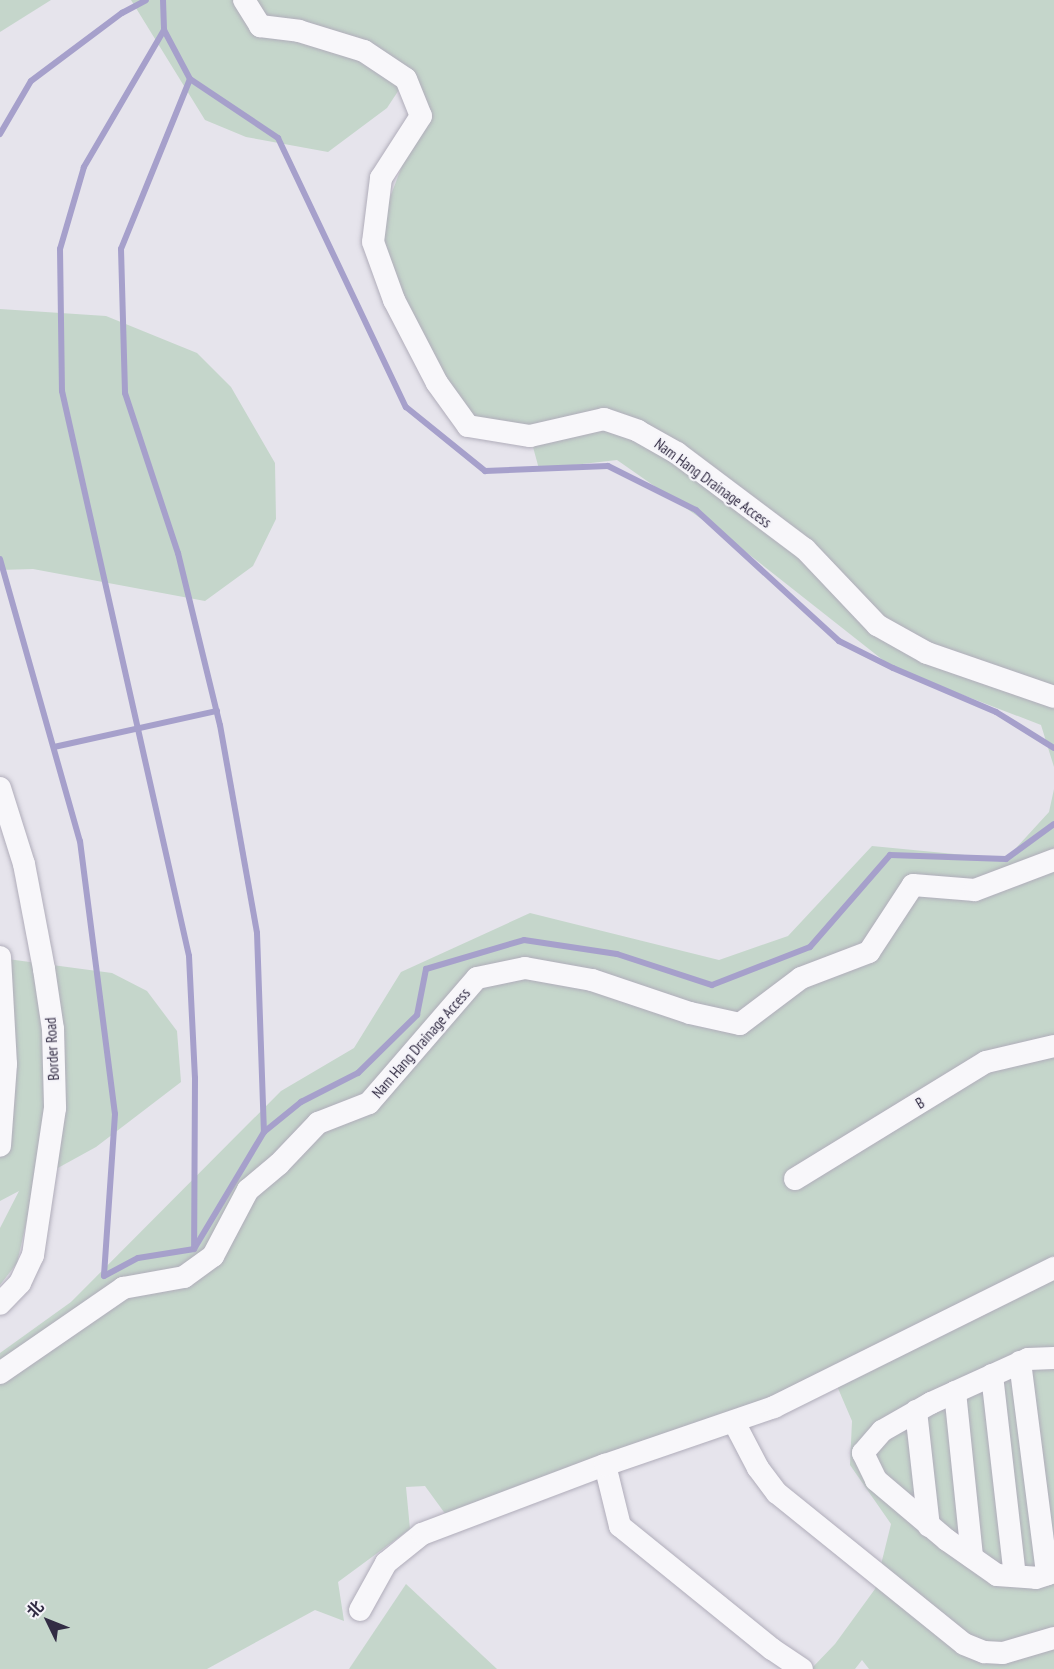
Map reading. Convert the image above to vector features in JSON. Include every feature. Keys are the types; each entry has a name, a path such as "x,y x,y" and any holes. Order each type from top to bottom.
{"lane":[{"name":"Nam Hang Drainage Access","path":"244,0 260,26 299,31 364,51 406,79 421,116 381,178 373,242 394,300 431,373 468,426 530,436 604,419 638,431 677,453 805,549 877,626 927,653 1054,697"},
{"name":"Border Road","path":"0,788 24,864 44,969 53,1029 55,1108 33,1255 20,1283 0,1304"},
{"name":"Nam Hang Drainage Access","path":"0,1373 123,1288 184,1277 213,1256 248,1190 279,1164 318,1123 369,1103 477,978 525,968 592,980 690,1013 740,1024 801,978 869,952 912,885 975,890 1054,860"},
{"path":"0,957 6,1064 0,1146"},
{"name":"B","path":"795,1179 986,1062 1054,1046"},
{"path":"360,1610 386,1563 422,1534 605,1465 734,1422 851,1371 1054,1268"},
{"path":"1020,1362 1051,1573 1035,1578 998,1575 972,1557 929,1526 876,1480 863,1454 882,1431 916,1411 1020,1362 1054,1358"},
{"path":"992,1375 1015,1576"},
{"path":"955,1392 972,1557"},
{"path":"916,1411 929,1526"},
{"path":"734,1422 758,1468 777,1493 964,1644 984,1652 1003,1653 1054,1638"},
{"path":"605,1465 620,1526 772,1649 802,1669"}],"green space":[{"path":"0,0 51,0 0,32"},
{"path":"131,0 1054,0 1054,767 1041,725 893,668 723,534 617,460 539,469 530,436 468,426 373,242 421,116 406,79 387,108 328,152 246,137 205,120"},
{"path":"0,309 106,316 197,353 231,387 275,463 276,519 253,566 205,601 33,569 0,570"},
{"path":"1054,789 1054,1669 869,1669 862,1660 855,1669 811,1669 835,1644 875,1589 891,1524 850,1465 852,1421 837,1386 741,1431 449,1519 425,1486 406,1487 410,1529 338,1582 344,1621 315,1610 207,1669 0,1669 0,1353 71,1302 281,1091 354,1048 401,972 530,913 719,960 788,936 872,846 1006,859 1049,812"},
{"path":"0,958 112,973 147,991 177,1031 181,1082 96,1147 36,1180 17,1263 0,1285 0,1228 19,1191 0,1201"},
{"path":"406,1584 497,1669 349,1669"}],"waterway":[{"path":"0,134 31,81 122,13 146,0"},
{"path":"163,0 164,30 190,79 278,138 406,407 485,471 608,466 696,510 839,641 893,668 996,712 1054,748"},
{"path":"164,30 84,167 60,249 62,391 189,956 195,1078 194,1247"},
{"path":"190,79 121,249 125,393 178,553 220,725 257,933 264,1132"},
{"path":"0,559 80,841 115,1114 104,1276 138,1258 194,1249 264,1132 301,1102 358,1073 417,1015 426,969 524,940 617,954 712,985 810,947 890,855 1006,859 1054,824"},
{"path":"54,747 217,711"}]}
